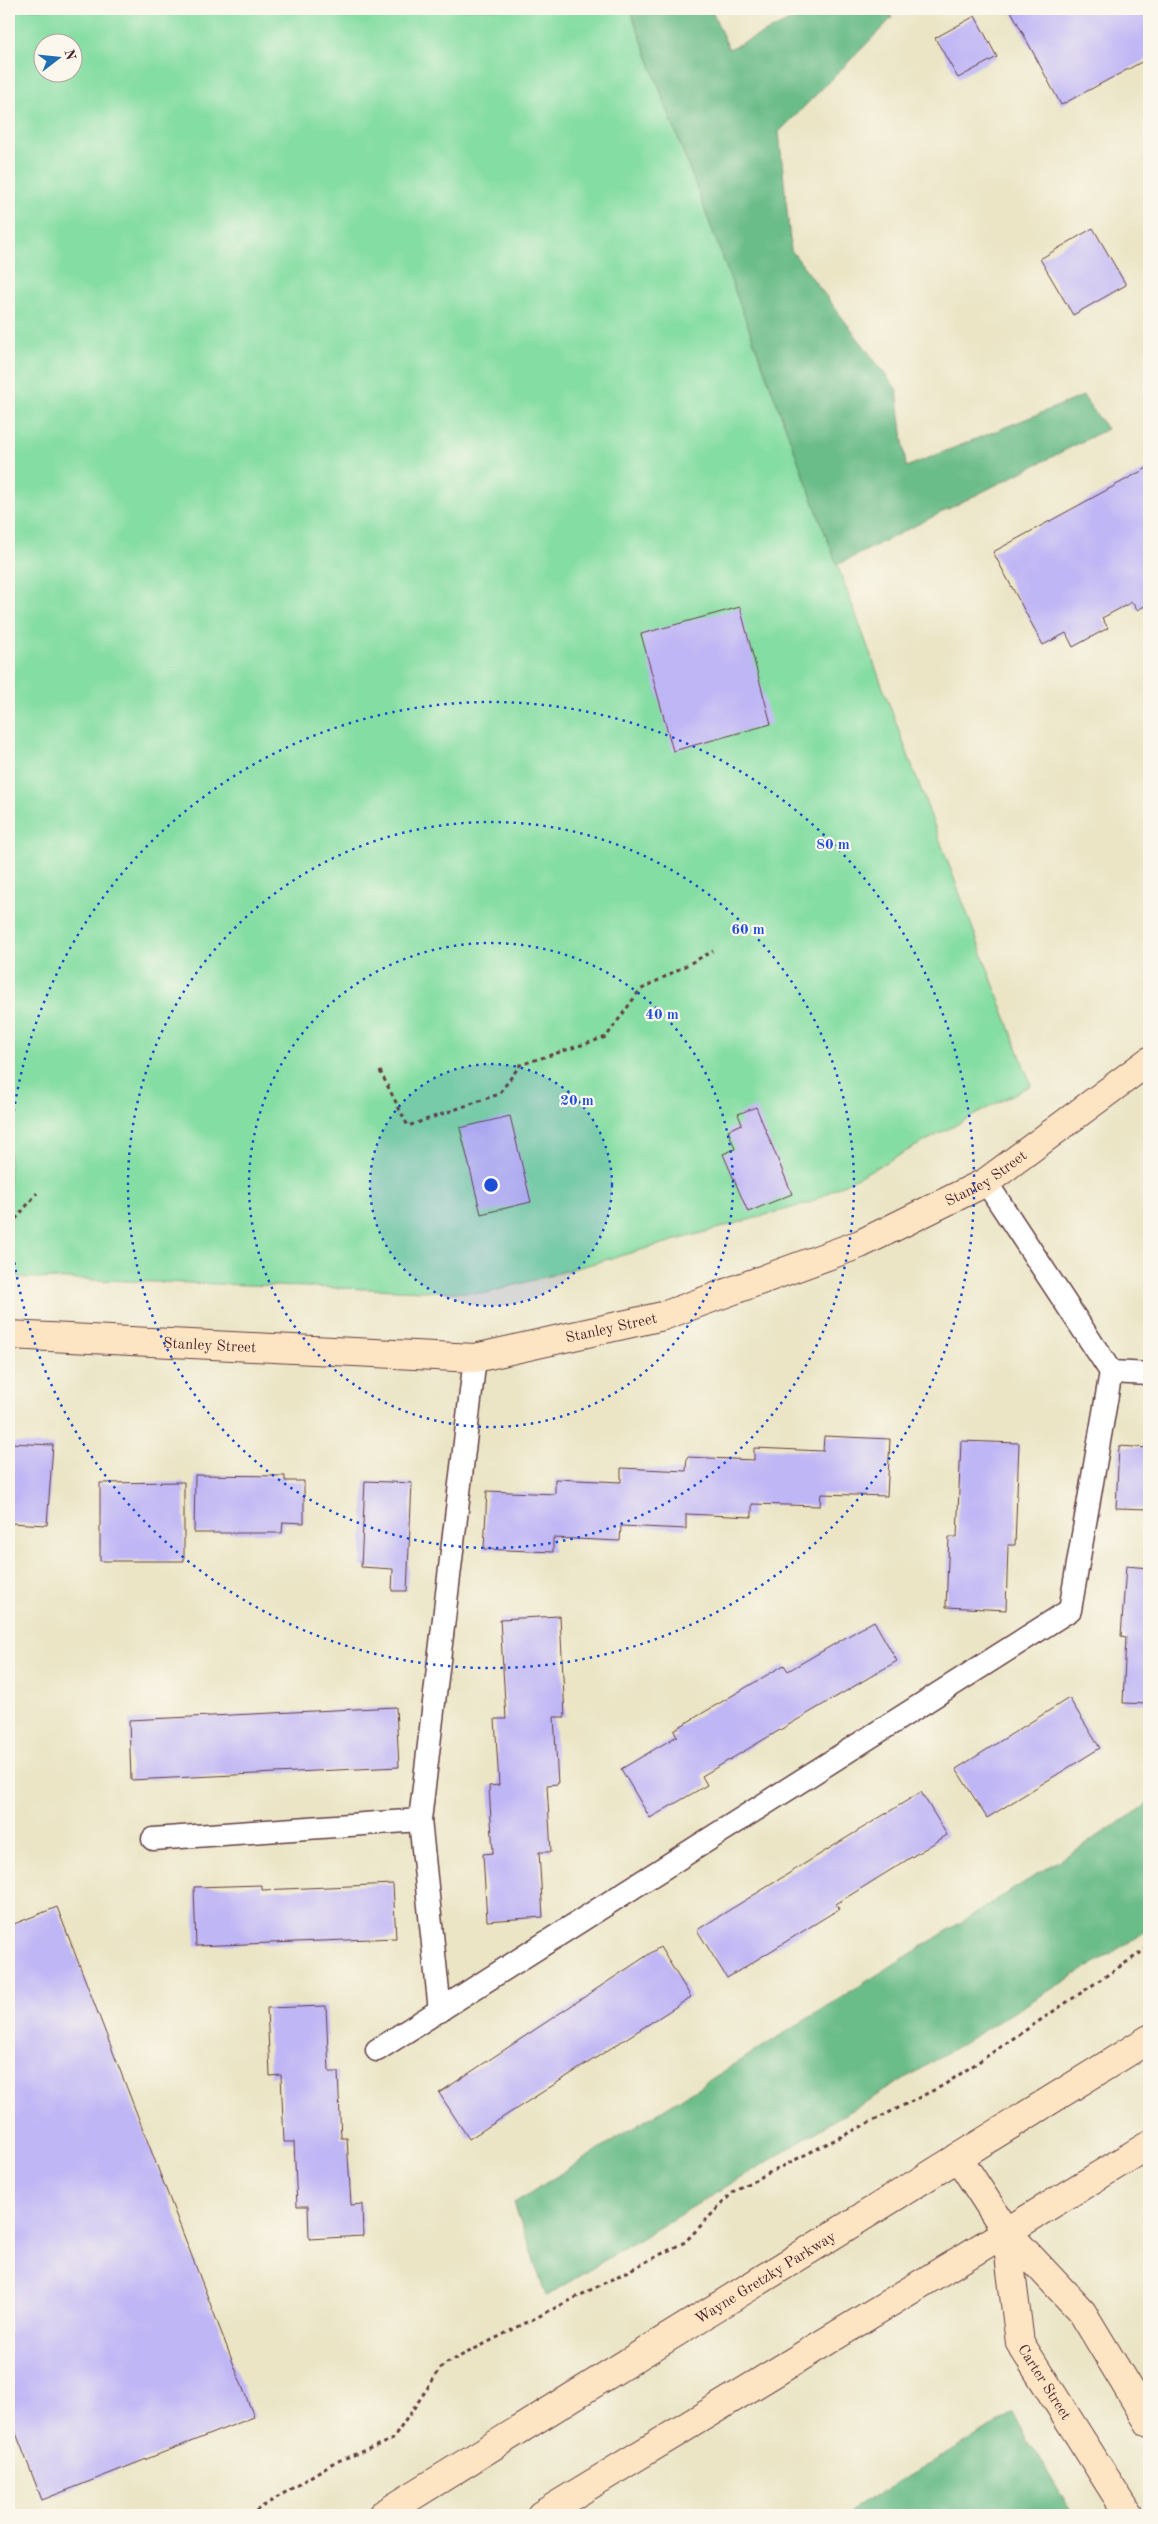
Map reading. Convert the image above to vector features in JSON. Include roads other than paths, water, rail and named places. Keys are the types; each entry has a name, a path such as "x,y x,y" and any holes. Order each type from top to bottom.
{"street":[{"name":"Stanley Street","path":"9,1335 474,1358 663,1316 860,1244 986,1182 1149,1061"},
{"name":"Wayne Gretzky Parkway","path":"382,2515 1149,2039"},
{"path":"541,2515 1149,2145"},
{"name":"Carter Street","path":"958,2157 1006,2231 1082,2312 1149,2424"},
{"name":"Carter Street","path":"1006,2231 1020,2343 1129,2515"}],"lane":[{"path":"377,2050 1070,1610 1111,1372 986,1182"},
{"path":"440,2011 420,1820 474,1358"},
{"path":"1111,1372 1149,1374"},
{"path":"153,1839 420,1820"}]}
